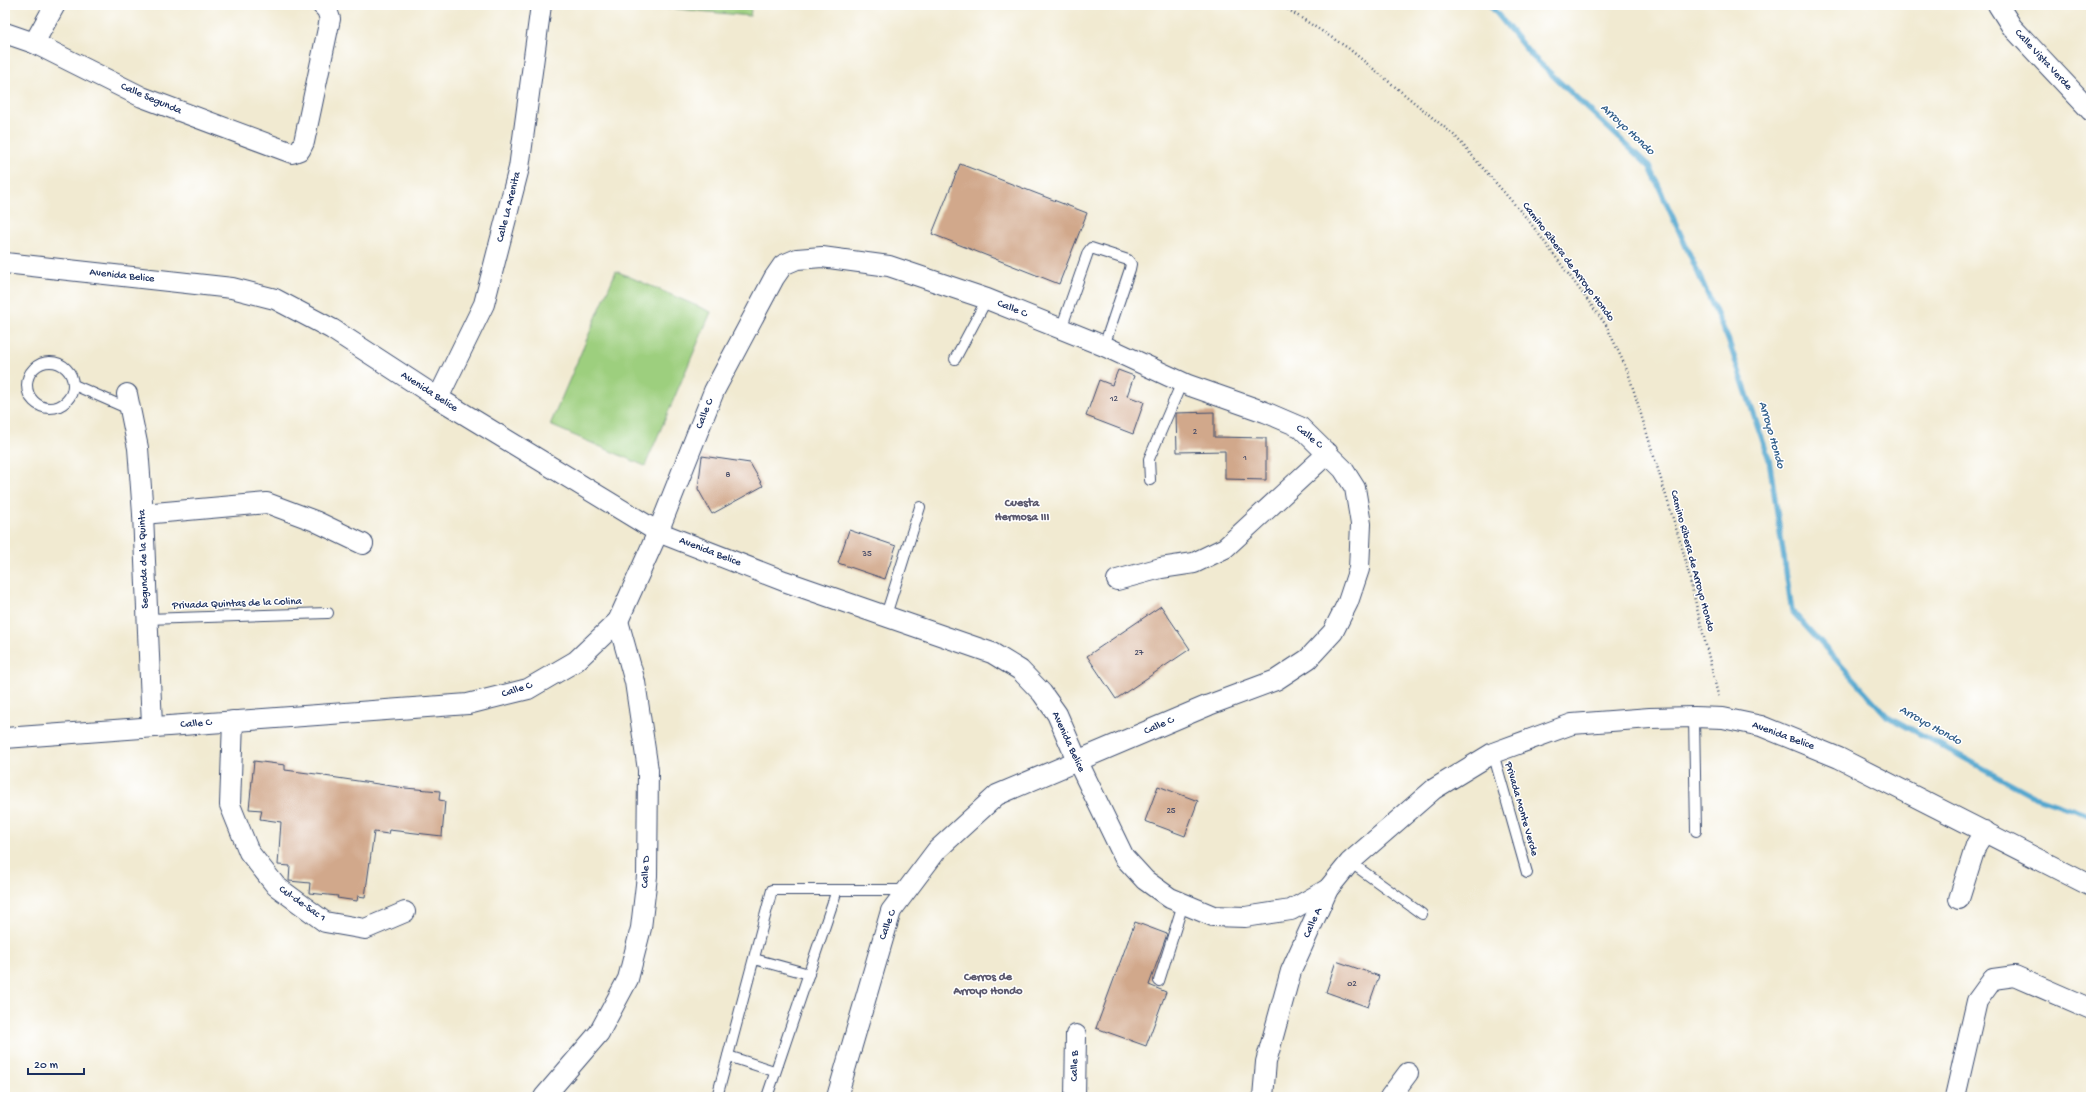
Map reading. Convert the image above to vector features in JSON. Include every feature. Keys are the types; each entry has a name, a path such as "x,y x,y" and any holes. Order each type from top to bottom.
{"street":[{"path":"34,43 55,5"},
{"name":"Calle La Arenita","path":"438,398 484,304 519,168 541,5"},
{"name":"Calle Vista Verde","path":"1998,5 2012,27 2091,111"},
{"name":"Calle Segunda","path":"5,34 34,43 142,97 292,153 300,150 304,142 330,19 325,7"},
{"name":"Calle C","path":"5,738 152,726 468,704 528,689 576,661 618,621 658,532 714,391 774,278 783,265 797,259 822,257 889,266 987,299 1104,346 1182,382 1265,412 1300,427 1343,469 1355,488 1361,524 1359,569 1348,602 1333,632 1308,659 1276,680 1208,705 997,795 937,850 891,911 837,1097"},
{"name":"Avenida Belice","path":"5,263 232,288 275,298 332,329 438,398 658,532 784,581 992,653 1020,670 1042,693 1057,714 1077,760 1124,857 1145,880 1170,898 1213,916 1245,917 1291,910 1328,889"},
{"name":"Segunda de la Quinta","path":"129,402 138,448 143,514 152,726"},
{"path":"1116,580 1161,568 1194,563 1225,548 1328,453"},
{"path":"143,514 267,503 315,521 363,544"},
{"name":"Calle D","path":"544,1097 599,1032 628,979 641,928 647,876 648,770 635,682 618,621"},
{"name":"Avenida Belice","path":"1434,789 1493,753 1572,724 1650,718 1723,718 1761,726 1839,758 2091,886"},
{"name":"Cul-de-Sac 1","path":"233,721 230,805 248,852 276,886 325,922 365,929 405,912"},
{"name":"Calle A","path":"1263,1097 1266,1062 1292,971 1328,889 1350,862 1434,789"},
{"path":"1959,899 1976,845 1985,831"},
{"path":"1955,1097 1977,1001 1993,978 2015,976 2091,1009"},
{"name":"Calle B","path":"1075,1097 1076,1035"},
{"path":"1390,1097 1408,1072"}],"lane":[{"path":"1061,329 1088,252 1092,248 1128,260 1131,264 1130,269 1104,346"},
{"path":"955,359 987,299"},
{"path":"50,362 57,363 69,371 74,385 72,393 63,405 48,408 34,401 28,387 31,373 42,364 50,362"},
{"path":"1150,480 1149,459 1182,382"},
{"path":"74,385 129,402"},
{"path":"886,616 920,507"},
{"name":"Privada Quintas de la Colina","path":"147,619 328,613"},
{"path":"1694,717 1696,831"},
{"name":"Privada Monte Verde","path":"1493,753 1527,873"},
{"path":"1350,862 1422,914"},
{"path":"717,1097 772,890 907,890"},
{"path":"767,1097 774,1071 837,890"},
{"path":"1159,981 1183,904"},
{"path":"754,959 809,974"},
{"path":"728,1056 774,1071"}],"path":[{"name":"Camino Ribera de Arroyo Hondo","path":"1281,5 1348,48 1455,136 1529,221 1606,326 1628,372 1683,551 1723,718"}],"green space":[{"path":"638,5 752,5 750,16"},
{"path":"616,271 711,312 645,466 550,425"}],"building":[{"path":"960,164 1087,213 1059,284 932,234"},
{"path":"1118,370 1134,376 1127,396 1144,402 1133,434 1086,416 1099,380 1112,385"},
{"path":"1214,412 1214,437 1266,438 1266,480 1225,479 1225,451 1177,452 1176,413"},
{"path":"702,456 750,463 763,486 712,514 698,489"},
{"path":"849,530 896,546 885,579 838,563"},
{"path":"1161,606 1190,649 1116,699 1087,656"},
{"path":"254,761 285,765 285,770 405,788 440,791 439,800 445,801 442,836 389,830 388,834 374,832 365,897 358,896 357,901 337,898 338,896 309,893 310,883 289,881 290,866 278,865 281,822 260,819 262,810 249,809"},
{"path":"1158,786 1198,801 1185,836 1145,821"},
{"path":"1135,922 1167,934 1149,985 1166,992 1146,1046 1096,1028"},
{"path":"1336,961 1379,976 1368,1007 1326,992"}],"waterway":[{"name":"Arroyo Hondo","path":"1490,5 1531,55 1650,167 1728,339 1769,459 1792,611 1887,716 2034,796 2091,816"}],"district":[{"name":"Cuesta Hermosa III","path":"1022,511"},
{"name":"Cerros de Arroyo Hondo","path":"988,985"}]}
